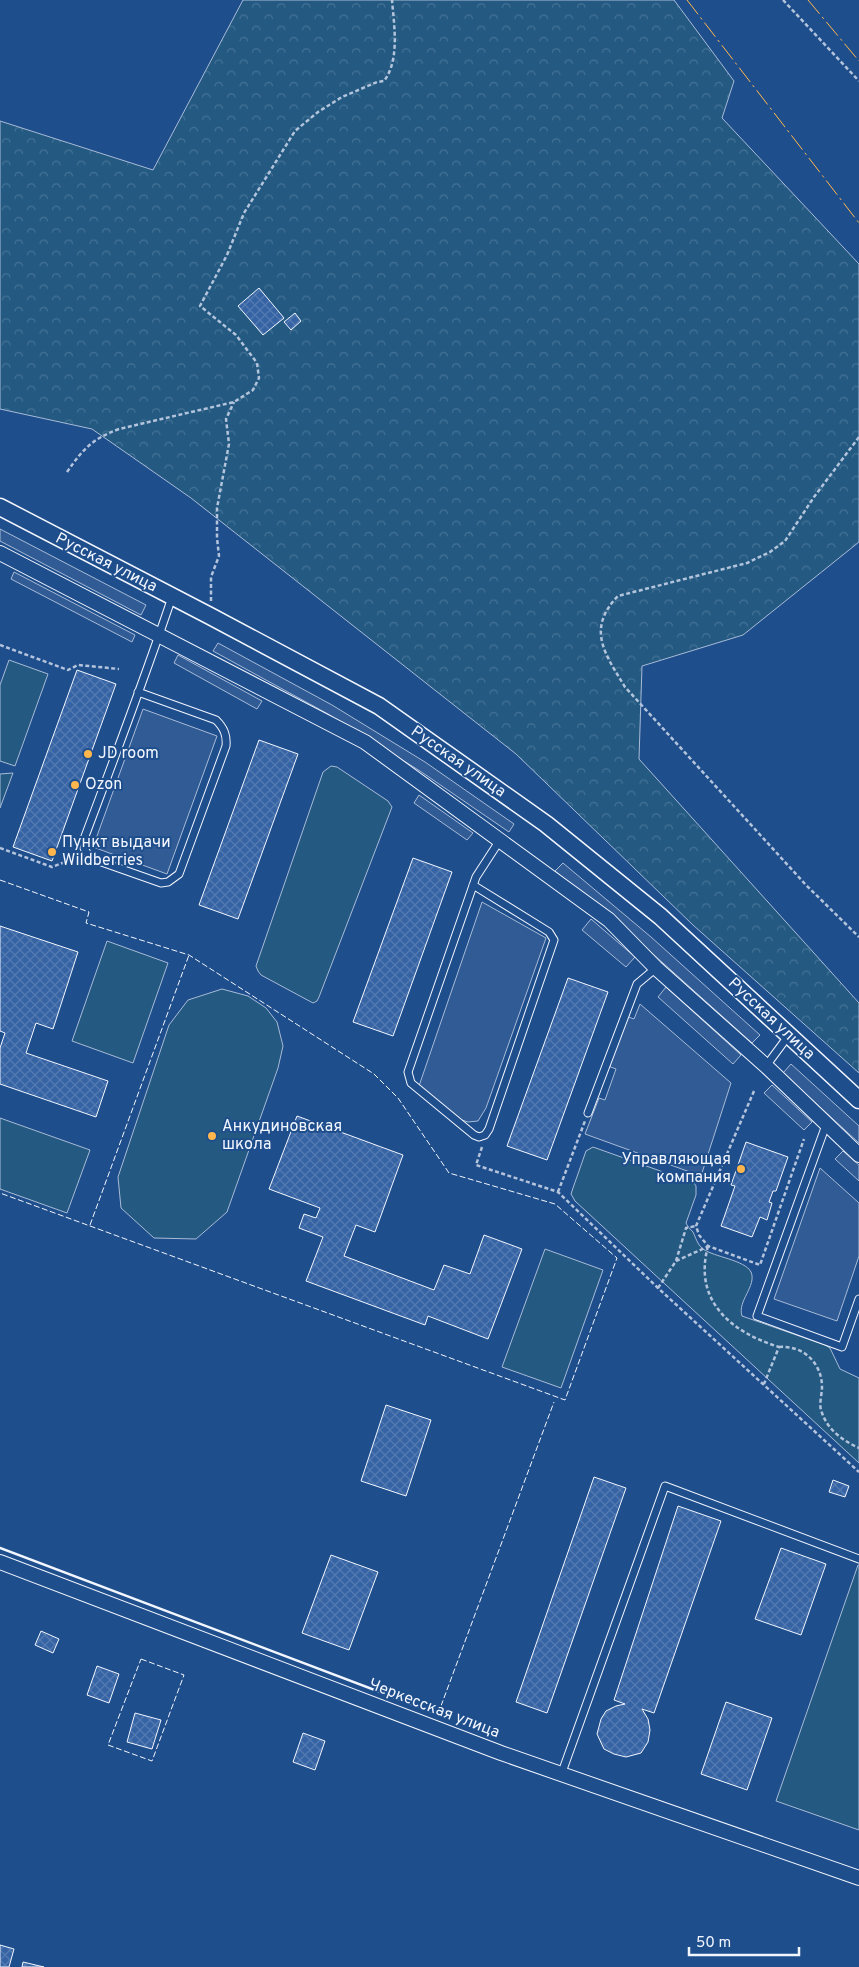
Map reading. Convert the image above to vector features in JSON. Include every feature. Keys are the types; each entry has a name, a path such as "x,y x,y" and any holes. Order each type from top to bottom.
{"street":[{"name":"Русская улица","path":"0,508 380,706 546,824 661,918 859,1100"},
{"path":"1,555 365,742 609,920 656,968 766,1066 859,1155"},
{"name":"Черкесская улица","path":"0,1562 501,1754 859,1878"}],"lane":[{"path":"138,692 216,720 223,727 226,737 226,746 180,874 168,882 161,883 90,858 84,848 84,839 138,692 160,635 172,597"},
{"path":"474,884 549,932 554,940 485,1135 479,1137 411,1083 408,1072 474,884 484,862 500,840"},
{"path":"588,1113 637,984 656,968"},
{"path":"766,1066 789,1035"},
{"path":"826,1125 757,1316 842,1347 859,1298"},
{"path":"561,1775 665,1486 859,1559"}],"path":[{"path":"67,472 82,451 102,435 234,402 253,390 259,378 257,363 236,334 200,306 227,255 244,213 295,131 318,112 342,97 377,82 384,81 390,74 395,44 392,0"},
{"path":"783,0 859,81"},
{"path":"210,616 211,577 219,556 217,538 218,508 229,444 226,419 234,402"},
{"path":"859,437 814,497 785,541 770,552 748,562 618,596 609,606 603,619 600,635 605,654 625,687 806,885 859,937"},
{"path":"0,645 68,670 78,665 119,669"},
{"path":"0,848 52,867 86,854"},
{"path":"754,1091 696,1226 699,1234 708,1246 760,1265 804,1139"},
{"path":"558,1192 588,1113"},
{"path":"485,1135 476,1165 558,1192 658,1288 859,1472"},
{"path":"658,1288 676,1261 686,1228 696,1226"},
{"path":"676,1261 708,1246"},
{"path":"708,1246 703,1263 705,1283 714,1304 733,1325 766,1343 779,1347 798,1348 806,1353 819,1368 822,1385 821,1409 828,1424 846,1442 859,1448"},
{"path":"764,1384 779,1347"}],"green space":[{"path":"243,0 674,0 734,81 722,118 859,264 859,542 743,635 642,666 639,759 859,1003 859,1073 693,925 516,754 191,498 92,429 0,409 0,121 153,170"},
{"path":"9,660 48,674 15,766 0,761 0,685"},
{"path":"331,766 337,767 388,801 392,807 319,997 313,1003 261,975 256,966 323,772"},
{"path":"13,773 0,808 0,774"},
{"path":"107,941 168,963 133,1063 72,1041"},
{"path":"222,989 248,996 266,1008 277,1022 283,1046 278,1068 227,1212 196,1239 154,1238 121,1208 118,1177 169,1025 188,1000"},
{"path":"0,1118 90,1150 67,1213 0,1189"},
{"path":"593,1147 694,1183 696,1195 686,1223 698,1243 708,1252 743,1264 751,1272 751,1283 742,1305 742,1316 825,1345 830,1348 840,1369 859,1378 859,1463 575,1201 571,1194 573,1188 586,1151"},
{"path":"545,1249 603,1270 561,1388 502,1367"},
{"path":"859,1565 859,1830 776,1801"}],"shaded area":[{"path":"0,529 146,605 141,615 0,541"},
{"path":"14,572 135,635 132,642 11,579"},
{"path":"218,643 332,705 425,762 514,824 509,832 420,771 328,714 213,651"},
{"path":"178,655 262,701 257,709 174,663"},
{"path":"143,709 217,736 167,874 93,847"},
{"path":"419,795 473,833 467,840 414,803"},
{"path":"563,863 651,937 760,1035 752,1043 643,945 555,871"},
{"path":"482,902 546,938 486,1108 478,1121 468,1122 459,1119 419,1086"},
{"path":"591,919 635,957 626,967 582,930"},
{"path":"666,987 741,1055 733,1064 658,997"},
{"path":"640,1004 731,1083 701,1176 585,1134 599,1098 605,1100 616,1069 608,1066 626,1016 634,1019"},
{"path":"791,1064 859,1126 859,1143 783,1073"},
{"path":"772,1085 812,1122 804,1130 764,1093"},
{"path":"843,1151 859,1165 859,1181 835,1159"},
{"path":"820,1168 859,1203 859,1256 837,1321 774,1299"}],"building":[{"path":"259,288 284,318 263,335 238,306"},
{"path":"295,313 301,321 291,330 284,322"},
{"path":"77,670 116,684 52,861 13,847"},
{"path":"259,740 298,754 238,919 199,905"},
{"path":"413,858 452,872 393,1036 353,1022"},
{"path":"0,926 78,952 53,1029 36,1023 26,1053 108,1081 96,1117 0,1084 0,1048 5,1033 0,1031"},
{"path":"568,978 608,992 547,1160 507,1146"},
{"path":"297,1116 403,1155 375,1232 356,1225 344,1256 434,1290 444,1265 470,1274 484,1235 522,1249 488,1339 428,1316 425,1325 306,1281 323,1237 299,1228 304,1214 316,1218 320,1208 269,1189"},
{"path":"746,1142 788,1157 776,1191 773,1191 769,1202 772,1203 767,1220 760,1217 752,1237 721,1226 735,1186 731,1185"},
{"path":"386,1405 431,1420 406,1496 361,1481"},
{"path":"594,1477 626,1488 547,1713 516,1702"},
{"path":"833,1480 849,1486 845,1497 829,1492"},
{"path":"678,1506 721,1521 654,1713 642,1709 648,1719 650,1730 648,1742 641,1753 626,1757 604,1749 597,1734 601,1719 606,1711 625,1704 614,1700"},
{"path":"781,1548 826,1564 801,1635 755,1619"},
{"path":"331,1555 378,1572 349,1650 302,1633"},
{"path":"41,1631 59,1639 53,1653 35,1645"},
{"path":"97,1666 119,1674 109,1703 87,1695"},
{"path":"726,1702 772,1718 747,1790 701,1774"},
{"path":"135,1713 161,1720 152,1749 127,1742"},
{"path":"303,1733 325,1741 315,1770 293,1762"},
{"path":"0,1945 14,1949 9,1967 0,1967"},
{"path":"23,1962 44,1967 22,1967"}],"fence":[{"path":"0,880 89,912 86,923 189,955 374,1074 398,1098 449,1173 555,1204 617,1258 565,1400 0,1193"},
{"path":"90,1225 189,955"},
{"path":"438,1714 554,1402"},
{"path":"141,1659 184,1675 152,1761 108,1745 141,1659"}],"wall":[{"path":"0,1548 438,1714"}],"power":[{"path":"687,0 859,223"},
{"path":"808,0 859,61"}],"place":[{"name":"JD room","path":"88,754"},
{"name":"Ozon","path":"75,785"},
{"name":"Пункт выдачи Wildberries","path":"52,852"},
{"name":"Анкудиновская школа","path":"212,1136"},
{"name":"Управляющая компания","path":"741,1169"}]}
